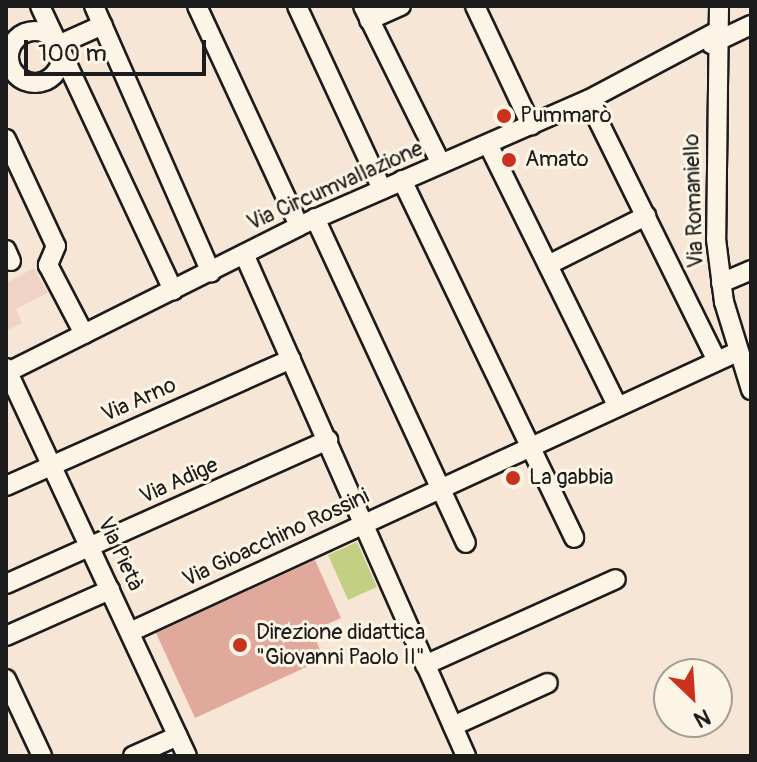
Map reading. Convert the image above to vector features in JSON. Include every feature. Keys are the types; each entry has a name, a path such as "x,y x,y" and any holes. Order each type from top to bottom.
{"street":[{"path":"40,6 173,290"},
{"path":"94,6 211,272"},
{"path":"197,6 466,543"},
{"path":"297,6 382,189"},
{"path":"401,6 366,13 441,164"},
{"path":"475,6 531,125"},
{"name":"Via Romaniello","path":"719,6 721,283 737,352 751,390"},
{"path":"58,45 103,25"},
{"path":"718,43 751,25"},
{"path":"46,33 58,45 60,62 45,81 21,79 8,67 10,49 21,35 46,33"},
{"name":"Via Circumvallazione","path":"7,371 307,222 718,43"},
{"path":"588,100 717,361"},
{"path":"6,139 56,246 48,265 84,334"},
{"path":"488,144 618,407"},
{"path":"402,180 574,538"},
{"path":"548,265 646,216"},
{"path":"244,254 466,756"},
{"path":"721,283 751,270"},
{"name":"Via Gioacchino Rossini","path":"130,632 737,352"},
{"name":"Via Arno","path":"6,486 291,359"},
{"name":"Via Pietà","path":"7,371 187,756"},
{"name":"Via Adige","path":"6,584 328,440"},
{"path":"425,665 616,579"},
{"path":"6,636 110,590"},
{"path":"6,679 42,756"},
{"path":"453,726 548,683"},
{"path":"133,756 178,736"}],"shaded area":[{"path":"34,268 48,293 16,309 22,323 6,331 6,283"}],"green space":[{"path":"357,542 377,587 348,600 328,555"}],"building":[{"name":"Direzione didattica \"Giovanni Paolo II\"","path":"315,560 341,618 312,631 324,659 195,718 156,633"}],"place":[{"name":"Pummarò","path":"504,116"},
{"name":"Amato","path":"509,160"},
{"name":"La gabbia","path":"513,478"},
{"name":"Direzione didattica \"Giovanni Paolo II\"","path":"240,645"}]}
